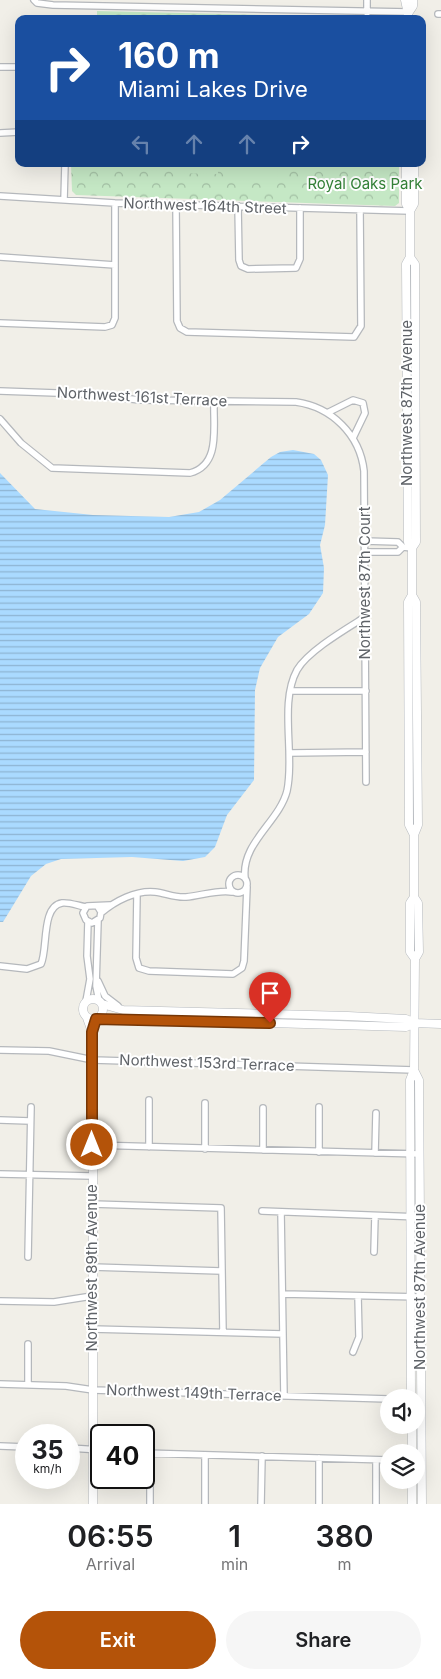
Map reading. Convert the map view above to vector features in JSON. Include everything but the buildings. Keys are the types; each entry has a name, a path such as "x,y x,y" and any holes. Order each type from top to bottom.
{"street":[{"path":"34,0 37,3 53,5 395,15"},
{"path":"367,0 367,13"},
{"path":"405,0 409,15"},
{"path":"409,15 413,0"},
{"path":"0,67 15,67"},
{"path":"0,133 15,132"},
{"path":"64,167 64,200"},
{"name":"Northwest 87th Avenue","path":"406,167 406,204 410,211 410,257 415,264 416,542 412,548 412,595 416,602 418,825 414,835 414,897 418,903 418,952 415,959 414,1070 410,1080 412,1389"},
{"name":"Northwest 87th Avenue","path":"410,211 414,204 414,167"},
{"name":"Northwest 164th Street","path":"0,196 116,203 410,211"},
{"path":"0,323 105,327 112,325 115,318 116,203"},
{"path":"176,205 177,321 180,328 187,332 354,337 361,326 360,210"},
{"path":"238,206 239,260 241,266 248,269 296,268 300,259 300,208"},
{"path":"0,257 115,265"},
{"name":"Northwest 161st Terrace","path":"0,391 85,394 140,400 291,402 308,404 340,422"},
{"path":"327,413 352,400 363,403 365,413 353,438"},
{"path":"0,419 21,442 50,468 190,473 203,468 212,455 214,402"},
{"name":"Northwest 87th Court","path":"340,422 359,448 364,471 366,782"},
{"path":"365,541 398,542 403,547 412,548"},
{"path":"378,542 378,552"},
{"path":"365,552 398,552 403,547"},
{"path":"219,891 244,866 252,848 284,797 289,778 290,691 293,679 304,660 365,616"},
{"path":"290,691 366,691"},
{"path":"290,753 366,752"},
{"path":"137,894 136,958 139,968 149,971 233,974 242,968 247,887 244,866"},
{"path":"236,875 245,878"},
{"path":"230,880 229,886 243,900 246,909"},
{"path":"0,966 27,969 41,964 48,918 60,903 86,907 92,904 98,907 110,905 137,894 156,892 180,898 219,891 243,892 247,887"},
{"path":"97,1019 103,1013 98,979 98,920 101,913 110,905"},
{"path":"75,906 88,921 87,956 90,979 86,1001 82,1009 87,1018 406,1027 415,1023"},
{"path":"83,914 86,907"},
{"path":"98,907 101,913"},
{"path":"88,921 98,920"},
{"path":"98,979 102,991 110,1001 128,1010"},
{"path":"86,1001 92,999 116,1009 128,1010 394,1018 406,1019 415,1023 441,1024"},
{"name":"Northwest 89th Avenue","path":"87,1018 92,1032 93,1060 92,1329 96,1424"},
{"name":"Northwest 89th Avenue","path":"92,1032 97,1019"},
{"name":"Northwest 153rd Terrace","path":"0,1050 49,1051 93,1060 414,1070"},
{"name":"Northwest 87th Avenue","path":"414,1070 419,1080 421,1297 419,1389"},
{"path":"149,1100 150,1147"},
{"path":"205,1103 205,1149"},
{"path":"28,1257 28,1175 31,1107"},
{"path":"319,1107 319,1152"},
{"path":"263,1108 263,1150"},
{"path":"375,1153 376,1113"},
{"path":"0,1120 30,1121"},
{"path":"92,1145 420,1154"},
{"path":"0,1174 92,1176"},
{"path":"92,1204 221,1208 223,1332"},
{"path":"262,1211 420,1217"},
{"path":"280,1212 284,1396"},
{"path":"374,1252 375,1216"},
{"path":"92,1267 221,1271"},
{"path":"283,1294 421,1297"},
{"path":"0,1301 54,1302 92,1296"},
{"path":"353,1352 359,1337 358,1296"},
{"path":"92,1329 283,1334"},
{"path":"28,1344 28,1385"},
{"name":"Northwest 149th Terrace","path":"0,1384 66,1386 94,1390 380,1399"},
{"path":"0,1446 15,1447"},
{"path":"155,1453 380,1460"},
{"path":"205,1455 206,1504"},
{"path":"261,1504 262,1456"},
{"path":"319,1458 319,1504"},
{"path":"376,1460 376,1504"},
{"name":"Northwest 89th Avenue","path":"93,1504 94,1489"},
{"path":"149,1489 150,1504"},
{"path":"412,1489 412,1504"},
{"name":"Northwest 87th Avenue","path":"421,1489 422,1504"}],"green space":[{"path":"97,11 270,15 97,15"},
{"name":"Royal Oaks Park","path":"71,167 399,167 399,203 395,206 76,195 72,191"},
{"path":"115,167 164,167 164,171 115,170"},
{"path":"173,167 218,167 218,174 173,173"},
{"path":"225,167 278,167 277,182 225,180"}],"water":[{"path":"293,450 314,454 321,460 328,475 325,525 320,545 324,568 323,593 309,614 278,637 260,668 255,690 254,780 227,815 215,847 205,857 183,861 132,857 61,859 46,864 31,876 3,922 0,922 0,473 35,509 93,515 169,517 199,512 220,500 271,457 280,452"}],"route":[{"path":"92,1145 92,1032 96,1019 270,1023"}]}
